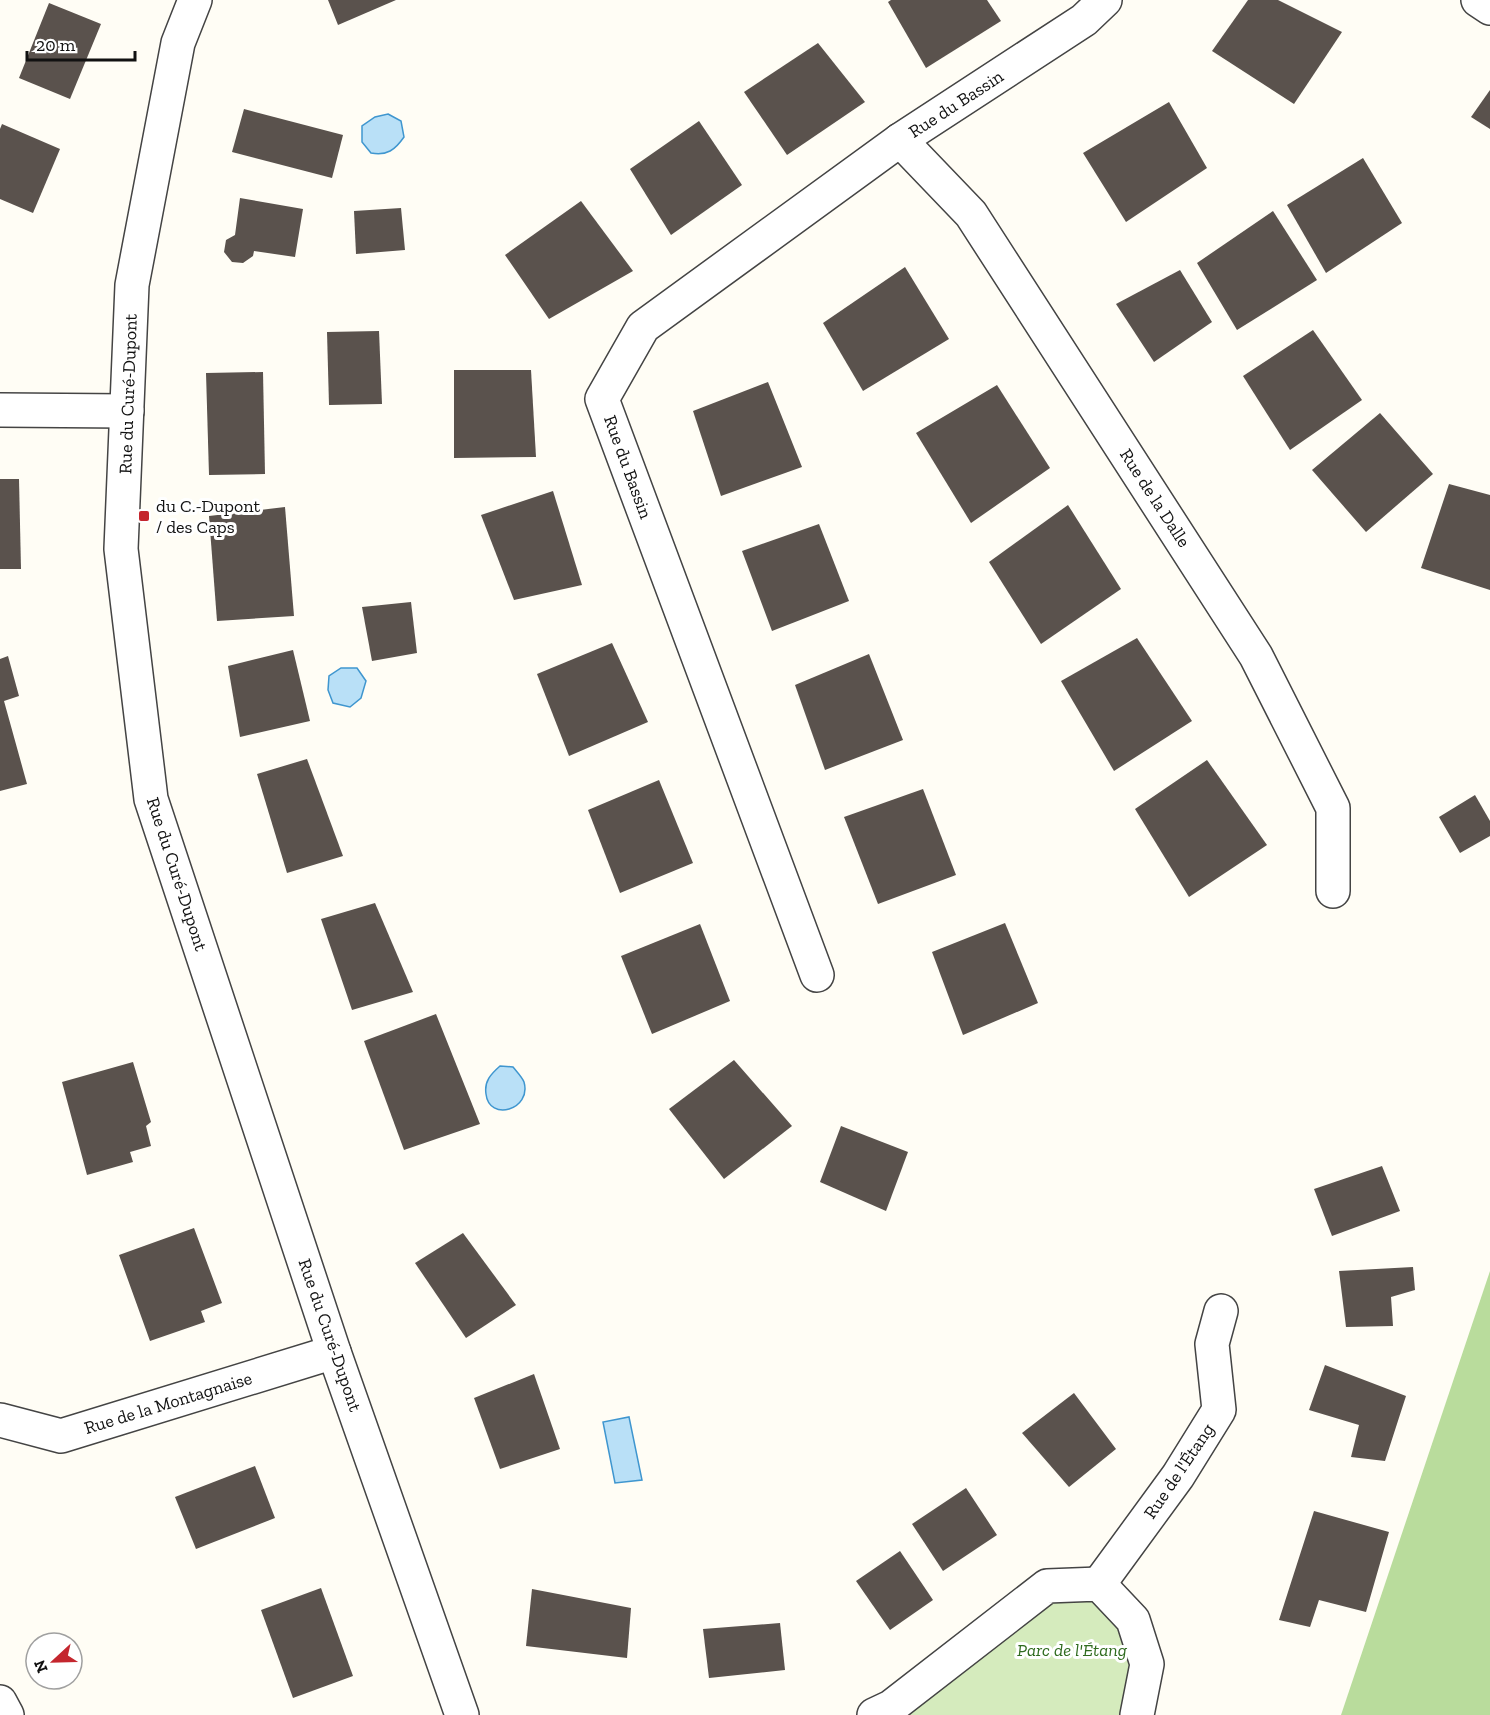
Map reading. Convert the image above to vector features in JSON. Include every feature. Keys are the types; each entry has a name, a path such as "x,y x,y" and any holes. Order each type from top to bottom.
{"street":[{"name":"Rue du Curé-Dupont","path":"195,0 178,43 132,285 121,549 151,800 334,1352 462,1715"},
{"name":"Rue du Bassin","path":"818,975 602,399 643,327 900,140 1084,20 1105,0"},
{"path":"1478,0 1490,8"},
{"name":"Rue de la Dalle","path":"900,140 972,214 1256,656 1333,808 1333,891"},
{"path":"0,410 127,411"},
{"name":"Rue de l'Étang","path":"1099,1584 1178,1476 1219,1410 1212,1344 1221,1311"},
{"name":"Rue de la Montagnaise","path":"0,1420 61,1436 334,1352"},
{"path":"874,1715 891,1707 1047,1586 1099,1584 1133,1620 1147,1664 1137,1715"},
{"path":"0,1702 7,1715"}],"green space":[{"path":"1490,1271 1490,1715 1341,1715"},
{"name":"Parc de l'Étang","path":"1099,1584 1133,1620 1137,1715 874,1715 1047,1586"}],"water":[{"path":"388,114 401,121 404,137 390,151 382,154 371,153 362,142 362,126 375,117"},
{"path":"341,668 357,668 366,681 361,698 350,707 333,703 328,690 329,676"},
{"path":"500,1066 513,1067 524,1082 525,1092 522,1100 516,1105 501,1110 489,1103 486,1094 489,1078"},
{"path":"629,1417 642,1480 615,1483 603,1422"}],"building":[{"path":"328,0 396,0 338,25"},
{"path":"891,0 987,0 1001,21 926,68 888,2"},
{"path":"1248,0 1278,0 1342,32 1294,104 1212,51"},
{"path":"49,3 101,24 70,99 19,78"},
{"path":"818,43 865,102 787,155 744,92"},
{"path":"1490,90 1490,129 1471,117"},
{"path":"1169,102 1207,168 1126,222 1083,153"},
{"path":"244,109 343,135 332,178 232,152"},
{"path":"699,121 742,185 671,235 630,169"},
{"path":"2,124 60,149 33,213 0,199 0,129"},
{"path":"1363,158 1402,223 1326,273 1287,205"},
{"path":"240,198 303,209 295,257 254,251 253,256 243,263 232,262 224,252 226,240 235,235"},
{"path":"581,201 633,271 549,319 505,255"},
{"path":"401,208 405,250 356,254 354,211"},
{"path":"1273,211 1317,280 1237,330 1197,263"},
{"path":"905,267 949,339 863,391 823,323"},
{"path":"1180,270 1212,322 1154,362 1116,304"},
{"path":"1313,330 1362,400 1290,450 1243,376"},
{"path":"379,331 382,404 329,405 327,332"},
{"path":"454,370 531,370 536,457 454,458"},
{"path":"263,372 265,474 209,475 206,373"},
{"path":"768,382 802,467 721,496 693,411"},
{"path":"997,385 1050,468 971,523 916,433"},
{"path":"1380,413 1433,474 1366,532 1312,470"},
{"path":"0,479 19,479 21,569 0,569"},
{"path":"1449,484 1490,495 1490,590 1421,568"},
{"path":"553,491 582,585 514,600 481,515"},
{"path":"1068,505 1121,589 1041,644 989,562"},
{"path":"285,507 294,616 217,621 209,516"},
{"path":"819,524 849,601 772,631 742,551"},
{"path":"411,602 417,653 372,661 362,607"},
{"path":"1137,638 1192,721 1114,771 1061,681"},
{"path":"612,643 648,722 569,756 537,674"},
{"path":"293,650 310,721 240,737 228,666"},
{"path":"869,654 903,740 825,770 795,685"},
{"path":"8,656 19,696 4,701 27,784 0,791 0,659"},
{"path":"307,759 343,856 287,873 257,774"},
{"path":"1207,760 1267,845 1189,897 1135,809"},
{"path":"659,780 693,863 620,893 588,810"},
{"path":"923,789 956,875 878,904 844,817"},
{"path":"1475,795 1490,821 1490,836 1460,853 1439,817"},
{"path":"375,903 413,992 352,1010 321,919"},
{"path":"1005,923 1038,1003 963,1035 932,952"},
{"path":"700,924 730,1001 652,1034 621,956"},
{"path":"436,1014 480,1124 404,1150 364,1041"},
{"path":"734,1060 792,1126 724,1179 669,1109"},
{"path":"133,1062 151,1122 146,1126 151,1146 130,1152 133,1162 87,1175 62,1082"},
{"path":"841,1126 908,1152 886,1211 820,1182"},
{"path":"1382,1166 1400,1211 1332,1236 1314,1189"},
{"path":"194,1228 222,1303 201,1311 205,1322 150,1341 119,1255"},
{"path":"463,1233 516,1305 466,1338 415,1263"},
{"path":"1413,1267 1415,1290 1391,1297 1393,1326 1346,1327 1339,1271"},
{"path":"1325,1365 1406,1396 1385,1461 1351,1457 1359,1425 1309,1410"},
{"path":"534,1374 560,1449 500,1469 474,1398"},
{"path":"1074,1393 1116,1449 1069,1487 1022,1433"},
{"path":"255,1466 275,1518 196,1549 175,1497"},
{"path":"966,1488 997,1535 943,1571 912,1524"},
{"path":"1314,1511 1389,1532 1366,1612 1319,1600 1310,1627 1279,1620"},
{"path":"900,1551 933,1600 890,1630 856,1581"},
{"path":"321,1588 353,1676 293,1698 261,1610"},
{"path":"532,1589 631,1608 627,1658 526,1646"},
{"path":"780,1623 785,1670 709,1678 703,1629"}],"place":[{"name":"du C.-Dupont / des Caps","path":"144,516"}]}
